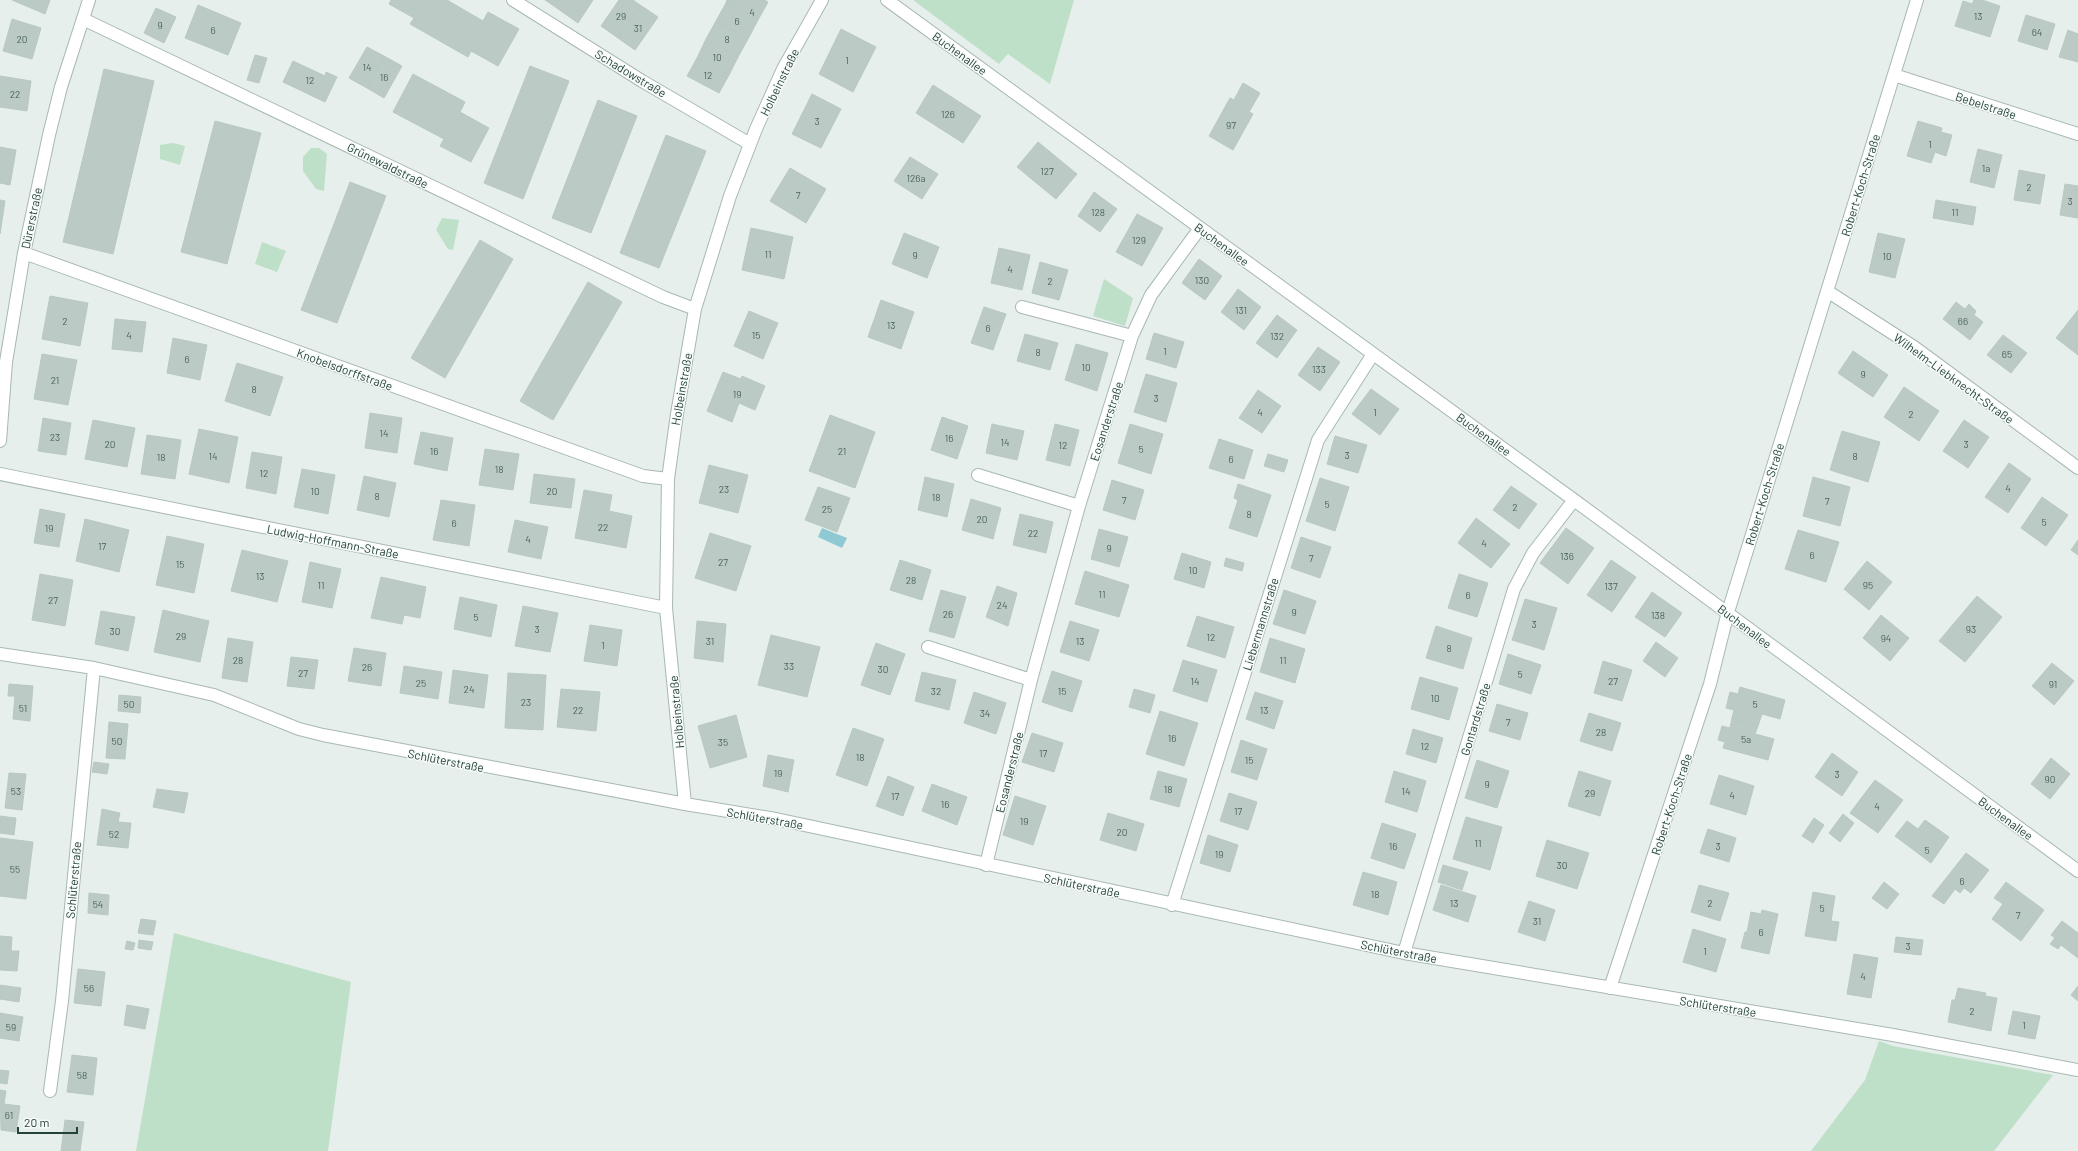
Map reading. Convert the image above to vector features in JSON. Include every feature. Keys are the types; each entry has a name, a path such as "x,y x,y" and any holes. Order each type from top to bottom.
{"street":[{"name":"Dürerstraße","path":"0,441 6,362 24,253 49,135 61,87 90,0"},
{"name":"Schadowstraße","path":"513,0 642,81 750,144"},
{"name":"Holbeinstraße","path":"685,804 666,608 668,479 677,414 695,309 730,196 750,144 783,69 822,0"},
{"name":"Buchenallee","path":"888,0 1728,612 2078,871"},
{"name":"Robert-Koch-Straße","path":"1610,988 1710,684 1728,612 1917,0"},
{"name":"Grünewaldstraße","path":"83,19 663,296 695,309"},
{"name":"Bebelstraße","path":"1894,75 2078,134"},
{"name":"Eosanderstraße","path":"986,865 1031,680 1079,506 1132,336 1151,295 1200,228"},
{"name":"Knobelsdorffstraße","path":"24,253 643,476 668,479"},
{"name":"Wilhelm-Liebknecht-Straße","path":"1827,291 1914,347 2078,468"},
{"path":"1022,307 1132,336"},
{"name":"Liebermannstraße","path":"1172,905 1318,440 1373,354"},
{"name":"Ludwig-Hoffmann-Straße","path":"0,474 666,608"},
{"path":"978,475 1079,506"},
{"name":"Gontardstraße","path":"1404,953 1514,589 1533,553 1574,500"},
{"path":"928,647 1031,680"},
{"name":"Schlüterstraße","path":"0,654 94,668 214,694 299,729 323,735 685,804 776,819 1172,905 1404,953 1893,1035 2078,1070"},
{"name":"Schlüterstraße","path":"50,1091 62,1001 94,668"}],"green space":[{"path":"913,0 1074,0 1050,84 1008,54 999,64"},
{"path":"173,143 185,146 180,165 160,159 160,145"},
{"path":"311,148 319,148 327,154 324,191 316,189 303,171 303,157"},
{"path":"442,218 459,220 453,250 448,249 436,230"},
{"path":"262,242 286,251 277,272 255,264"},
{"path":"1104,279 1133,298 1125,326 1093,316"},
{"path":"174,933 351,982 328,1151 136,1151"},
{"path":"1879,1041 1893,1046 2053,1075 1994,1151 1811,1151 1865,1080"}],"water":[{"path":"822,528 847,538 842,548 818,537"}],"building":[{"path":"12,0 50,0 45,14"},
{"path":"391,0 447,0 483,21 488,12 519,29 498,66 471,51 468,57 410,24 414,18 389,4"},
{"path":"545,0 558,0 554,6"},
{"path":"558,0 593,0 578,23 554,6"},
{"path":"619,0 633,0 640,5 618,38 601,26"},
{"path":"727,0 764,0 768,2 758,20 726,3"},
{"path":"1974,0 1982,0 2000,6 1990,37 1955,26 1963,1 1972,4"},
{"path":"726,3 758,20 748,39 716,21"},
{"path":"198,5 241,23 228,55 185,38"},
{"path":"640,5 658,17 635,50 618,38"},
{"path":"156,8 176,17 164,43 144,33"},
{"path":"2026,15 2055,24 2047,50 2018,41"},
{"path":"12,19 41,28 32,59 3,51"},
{"path":"716,21 748,39 738,57 706,39"},
{"path":"841,29 876,47 853,92 819,74"},
{"path":"2068,30 2078,34 2078,62 2059,57"},
{"path":"706,39 738,57 729,75 697,58"},
{"path":"367,47 384,56 367,88 349,78"},
{"path":"255,55 267,58 259,83 247,80"},
{"path":"384,56 402,66 384,98 367,88"},
{"path":"697,58 729,75 719,93 687,76"},
{"path":"293,61 325,76 326,72 337,77 325,102 283,82"},
{"path":"530,66 569,81 523,199 484,183"},
{"path":"104,69 154,81 113,254 63,242"},
{"path":"413,74 465,102 460,112 489,128 471,162 440,146 444,139 393,112"},
{"path":"0,76 31,81 27,111 0,107"},
{"path":"1243,83 1260,93 1249,112 1253,114 1233,150 1209,136 1230,98 1234,100"},
{"path":"933,85 981,116 963,143 916,113"},
{"path":"812,94 841,109 821,148 792,134"},
{"path":"598,100 637,116 591,233 552,218"},
{"path":"215,121 261,133 227,264 181,252"},
{"path":"1918,121 1942,128 1941,132 1952,135 1946,156 1935,152 1931,163 1907,156"},
{"path":"666,135 706,151 659,268 620,253"},
{"path":"1038,142 1077,174 1056,199 1017,167"},
{"path":"0,147 16,150 10,185 0,183"},
{"path":"1978,149 2002,155 1994,188 1970,182"},
{"path":"910,157 938,174 922,199 894,181"},
{"path":"790,168 826,189 806,223 770,201"},
{"path":"2019,170 2045,175 2040,204 2014,200"},
{"path":"350,182 386,196 337,323 301,310"},
{"path":"2065,184 2078,186 2078,218 2060,215"},
{"path":"1094,192 1117,209 1100,232 1078,216"},
{"path":"0,200 5,201 0,234"},
{"path":"1936,200 1976,207 1973,225 1933,218"},
{"path":"1137,214 1163,228 1142,266 1116,252"},
{"path":"751,228 793,237 784,279 742,270"},
{"path":"904,233 939,247 927,278 892,264"},
{"path":"1878,233 1905,239 1895,278 1869,272"},
{"path":"480,240 513,259 445,378 411,358"},
{"path":"999,248 1030,255 1022,290 991,283"},
{"path":"1199,259 1222,276 1205,300 1182,283"},
{"path":"1040,262 1068,270 1059,300 1032,293"},
{"path":"588,282 622,302 553,420 520,401"},
{"path":"1238,289 1261,307 1244,330 1221,312"},
{"path":"50,296 88,303 80,346 42,339"},
{"path":"881,300 914,312 901,349 868,337"},
{"path":"1956,302 1965,309 1969,304 1976,311 1974,315 1983,322 1970,340 1943,319"},
{"path":"984,307 1006,314 993,350 971,343"},
{"path":"2078,310 2078,355 2056,338"},
{"path":"749,311 778,323 763,359 734,346"},
{"path":"1277,315 1297,330 1277,358 1256,343"},
{"path":"115,319 146,322 142,352 112,349"},
{"path":"1154,333 1184,342 1176,368 1146,359"},
{"path":"1025,334 1058,343 1050,370 1017,361"},
{"path":"2003,335 2027,353 2011,373 1987,355"},
{"path":"173,338 207,345 200,380 167,373"},
{"path":"1076,344 1108,353 1097,391 1065,380"},
{"path":"1318,347 1340,362 1320,391 1298,375"},
{"path":"1853,351 1888,375 1873,397 1838,373"},
{"path":"42,354 77,360 68,405 34,399"},
{"path":"237,363 283,377 270,416 225,401"},
{"path":"723,372 741,379 742,376 765,386 755,410 739,403 732,422 707,411"},
{"path":"1146,374 1177,383 1166,422 1134,412"},
{"path":"1904,387 1939,411 1919,441 1884,417"},
{"path":"1371,389 1399,409 1380,435 1352,414"},
{"path":"1258,390 1281,406 1262,433 1239,418"},
{"path":"370,413 402,418 397,453 365,448"},
{"path":"830,415 875,432 855,488 809,471"},
{"path":"942,417 968,426 957,459 931,450"},
{"path":"43,418 71,423 66,455 38,451"},
{"path":"93,420 135,428 127,467 85,459"},
{"path":"1964,420 1989,437 1968,468 1943,451"},
{"path":"992,424 1024,431 1017,460 986,453"},
{"path":"1055,424 1079,430 1070,466 1046,460"},
{"path":"1130,424 1163,434 1151,474 1118,463"},
{"path":"199,429 238,437 229,483 189,474"},
{"path":"1842,431 1880,442 1868,482 1830,470"},
{"path":"421,432 453,438 447,471 414,464"},
{"path":"147,435 181,440 175,479 141,474"},
{"path":"1335,436 1367,445 1358,473 1327,464"},
{"path":"1219,439 1253,450 1244,479 1209,468"},
{"path":"485,449 519,454 513,490 479,485"},
{"path":"252,452 282,457 276,494 246,488"},
{"path":"1268,454 1288,460 1284,472 1264,466"},
{"path":"2009,463 2031,479 2008,513 1985,497"},
{"path":"709,465 748,475 738,513 699,503"},
{"path":"302,469 335,475 328,514 294,507"},
{"path":"534,474 575,479 571,508 530,503"},
{"path":"364,476 396,483 389,517 357,510"},
{"path":"925,477 954,484 947,517 918,510"},
{"path":"1813,477 1850,487 1840,526 1803,516"},
{"path":"1320,478 1349,487 1335,531 1306,521"},
{"path":"1112,480 1144,490 1135,520 1103,510"},
{"path":"1238,484 1271,495 1257,537 1229,528 1238,500 1234,498"},
{"path":"1511,486 1537,504 1519,529 1493,510"},
{"path":"818,487 850,498 837,532 805,520"},
{"path":"584,490 612,495 609,511 632,516 626,548 575,538"},
{"path":"2042,497 2068,515 2046,546 2021,528"},
{"path":"971,499 1001,508 993,539 962,530"},
{"path":"441,500 475,505 469,546 433,540"},
{"path":"40,509 65,514 59,547 34,543"},
{"path":"1020,514 1053,522 1046,553 1013,545"},
{"path":"1476,518 1510,544 1491,568 1458,543"},
{"path":"85,519 129,530 119,572 76,561"},
{"path":"515,520 548,527 541,559 508,552"},
{"path":"1566,528 1594,548 1568,584 1540,563"},
{"path":"1099,529 1128,537 1119,567 1091,559"},
{"path":"1798,530 1839,542 1826,582 1785,569"},
{"path":"710,533 751,546 736,591 695,578"},
{"path":"167,536 204,544 194,593 156,585"},
{"path":"1301,537 1331,547 1320,578 1291,568"},
{"path":"2078,540 2078,555 2071,550"},
{"path":"242,550 288,561 277,602 231,591"},
{"path":"1182,553 1211,562 1204,588 1174,579"},
{"path":"1226,558 1244,563 1242,571 1224,566"},
{"path":"900,560 931,570 922,600 890,590"},
{"path":"1611,560 1636,577 1612,612 1587,595"},
{"path":"1867,561 1892,582 1869,610 1844,589"},
{"path":"310,562 341,569 332,608 302,602"},
{"path":"1085,571 1129,585 1119,617 1075,604"},
{"path":"40,574 73,580 65,626 32,620"},
{"path":"1459,574 1488,583 1477,617 1448,608"},
{"path":"381,577 426,587 420,618 404,615 402,624 371,618"},
{"path":"997,586 1017,593 1008,626 986,617"},
{"path":"941,590 966,597 954,638 929,631"},
{"path":"1284,590 1316,601 1305,634 1273,624"},
{"path":"1652,592 1682,613 1665,637 1635,617"},
{"path":"1977,596 2002,617 1965,662 1939,641"},
{"path":"460,597 497,605 491,637 454,629"},
{"path":"1525,599 1557,608 1544,650 1512,640"},
{"path":"523,606 558,613 550,652 515,646"},
{"path":"163,610 209,621 200,662 154,652"},
{"path":"101,611 135,617 128,651 95,644"},
{"path":"1881,615 1909,638 1890,661 1863,638"},
{"path":"1197,616 1234,627 1225,658 1187,646"},
{"path":"697,621 726,624 723,662 694,658"},
{"path":"1070,621 1099,630 1089,661 1060,652"},
{"path":"590,625 622,630 617,666 584,661"},
{"path":"1436,626 1472,638 1463,669 1426,658"},
{"path":"771,635 820,647 807,697 758,685"},
{"path":"228,638 253,642 247,682 222,678"},
{"path":"1270,638 1305,649 1295,683 1260,672"},
{"path":"1656,642 1678,658 1665,677 1643,661"},
{"path":"876,643 905,654 890,695 861,685"},
{"path":"354,648 386,653 381,686 348,681"},
{"path":"1508,654 1541,665 1531,694 1499,684"},
{"path":"291,657 318,660 314,689 287,686"},
{"path":"1183,660 1217,670 1207,702 1173,691"},
{"path":"1603,661 1632,670 1622,701 1594,693"},
{"path":"2052,663 2074,681 2054,705 2032,686"},
{"path":"404,666 442,672 438,699 400,693"},
{"path":"453,670 488,675 484,708 449,703"},
{"path":"1052,671 1082,681 1072,712 1042,702"},
{"path":"922,672 956,680 949,710 915,701"},
{"path":"508,673 546,675 543,730 505,728"},
{"path":"1420,677 1458,688 1449,720 1411,709"},
{"path":"9,684 33,686 30,721 13,719 15,696 8,696"},
{"path":"1740,687 1785,700 1780,719 1762,714 1758,726 1732,718 1734,710 1726,708 1730,692 1738,694"},
{"path":"561,689 600,692 596,731 557,727"},
{"path":"1134,689 1155,695 1150,713 1129,707"},
{"path":"974,692 1006,703 996,734 964,723"},
{"path":"1255,692 1283,701 1274,729 1246,719"},
{"path":"119,695 141,697 140,713 118,711"},
{"path":"1497,704 1528,713 1520,740 1489,731"},
{"path":"1160,711 1198,723 1184,766 1146,754"},
{"path":"1589,713 1621,723 1612,751 1580,741"},
{"path":"736,715 747,757 710,768 698,726"},
{"path":"1732,718 1758,726 1755,734 1774,739 1768,760 1723,748 1725,742 1718,740 1722,726 1730,728"},
{"path":"109,722 128,724 125,759 106,758"},
{"path":"853,728 884,739 867,786 836,775"},
{"path":"1413,729 1443,738 1436,763 1406,754"},
{"path":"1032,733 1063,743 1054,772 1022,762"},
{"path":"1241,740 1267,749 1257,780 1231,772"},
{"path":"1832,753 1858,772 1842,796 1815,777"},
{"path":"768,755 794,760 788,792 763,786"},
{"path":"2051,758 2070,774 2050,799 2031,784"},
{"path":"1477,760 1509,771 1497,808 1465,798"},
{"path":"94,762 109,764 107,774 92,772"},
{"path":"1158,771 1187,779 1179,807 1150,799"},
{"path":"1394,771 1426,781 1417,812 1385,802"},
{"path":"1579,771 1611,781 1600,816 1568,806"},
{"path":"9,773 26,774 22,810 5,808"},
{"path":"1719,775 1754,786 1746,815 1710,804"},
{"path":"888,776 914,787 903,816 876,806"},
{"path":"1875,780 1903,800 1878,833 1850,813"},
{"path":"932,784 967,797 957,825 922,811"},
{"path":"157,789 188,793 184,813 153,807"},
{"path":"1229,793 1257,802 1248,830 1220,821"},
{"path":"1015,796 1046,806 1033,845 1003,835"},
{"path":"102,809 120,813 118,822 131,823 128,848 97,845"},
{"path":"1108,813 1144,824 1136,851 1100,840"},
{"path":"1843,814 1854,823 1840,842 1829,833"},
{"path":"0,816 16,818 14,835 0,833"},
{"path":"1466,817 1502,827 1490,870 1453,859"},
{"path":"1814,818 1824,825 1813,843 1802,836"},
{"path":"1925,820 1949,837 1931,863 1895,836 1907,821 1918,829"},
{"path":"1382,823 1416,834 1404,869 1371,858"},
{"path":"1708,829 1736,838 1729,862 1700,853"},
{"path":"1208,835 1238,845 1230,872 1200,863"},
{"path":"0,838 33,842 26,899 0,896"},
{"path":"1547,840 1589,853 1577,889 1536,876"},
{"path":"1966,853 1989,870 1971,893 1964,888 1960,893 1955,889 1944,904 1932,896"},
{"path":"1443,865 1468,872 1462,890 1438,882"},
{"path":"1363,872 1397,882 1388,915 1353,905"},
{"path":"1884,882 1899,894 1887,909 1872,898"},
{"path":"2006,882 2044,910 2021,941 1992,919 2003,904 1994,898"},
{"path":"1441,885 1476,896 1468,922 1433,910"},
{"path":"1699,885 1729,893 1720,921 1691,912"},
{"path":"1813,892 1835,896 1831,921 1839,922 1836,941 1805,936"},
{"path":"89,893 109,895 108,915 88,913"},
{"path":"1529,901 1555,910 1545,941 1518,932"},
{"path":"1762,910 1778,914 1769,954 1741,948 1745,932 1747,932 1751,912 1761,914"},
{"path":"141,919 156,921 153,935 138,933"},
{"path":"2062,921 2078,933 2078,958 2061,945 2058,949 2050,944 2055,938 2051,935"},
{"path":"1693,929 1726,939 1716,972 1683,962"},
{"path":"0,936 12,937 11,951 19,951 17,971 0,970"},
{"path":"1896,937 1923,940 1921,955 1894,952"},
{"path":"139,940 153,942 151,950 138,948"},
{"path":"127,941 135,943 133,950 125,949"},
{"path":"1854,954 1878,958 1871,998 1847,994"},
{"path":"78,969 105,972 101,1006 74,1003"},
{"path":"0,985 21,988 19,1002 0,999"},
{"path":"2078,986 2078,1001 2071,995"},
{"path":"1958,988 1986,993 1985,996 1997,998 1991,1031 1948,1022 1952,1000 1955,1000"},
{"path":"127,1005 149,1009 145,1029 124,1025"},
{"path":"2013,1011 2040,1016 2035,1039 2008,1034"},
{"path":"0,1013 23,1017 19,1041 0,1038"},
{"path":"72,1055 97,1058 93,1095 67,1092"},
{"path":"0,1070 9,1071 7,1084 0,1083"},
{"path":"0,1090 6,1091 4,1104 20,1106 16,1132 1,1130"},
{"path":"65,1120 84,1122 80,1151 61,1151"}]}
